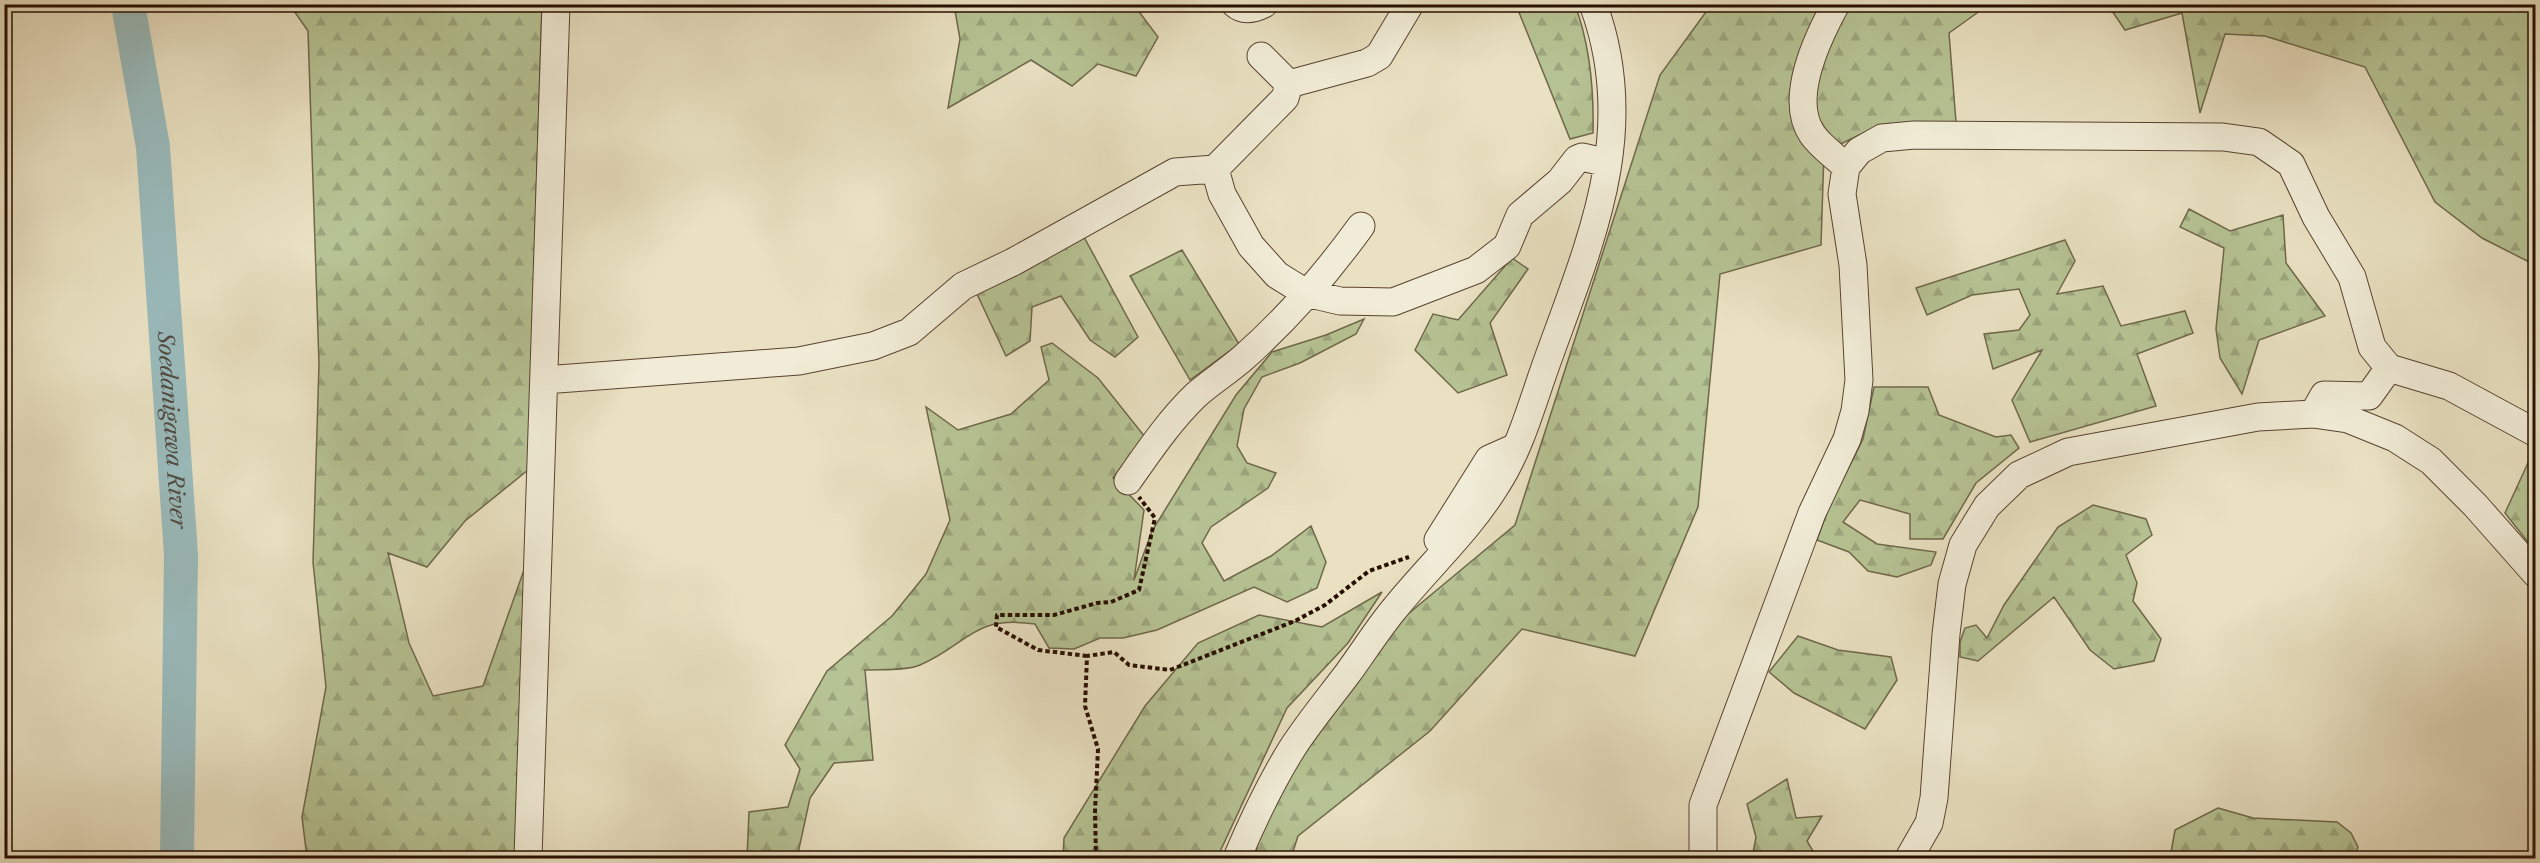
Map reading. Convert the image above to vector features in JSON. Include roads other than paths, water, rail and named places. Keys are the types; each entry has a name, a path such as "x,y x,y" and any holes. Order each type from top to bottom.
{"street":[{"path":"528,858 556,4"},
{"path":"1234,4 1239,8 1253,9 1264,4"},
{"path":"1289,84 1367,63 1379,56 1410,4"},
{"path":"1237,858 1253,819 1294,746 1395,608 1470,525 1499,482 1516,447 1575,283 1596,217 1608,163 1613,124 1613,90 1603,33 1593,4"},
{"path":"1836,4 1823,28 1805,75 1805,116 1812,134 1846,167"},
{"path":"1262,56 1289,84"},
{"path":"544,380 799,361 873,346 909,332 963,286 1013,262 1175,172 1215,169 1285,98 1289,84"},
{"path":"1703,858 1703,805 1812,513 1848,439 1855,411 1859,380 1853,265 1842,194 1846,167 1859,151 1882,138 1914,135 2223,137 2259,142 2291,164 2316,217 2352,277 2372,347 2389,368 2449,386 2535,433"},
{"path":"1215,169 1222,194 1251,246 1277,275 1306,293 1340,300 1393,302 1476,270 1506,246 1520,215 1560,181 1577,159 1582,157 1608,163"},
{"path":"1128,481 1162,434 1196,396 1244,357 1306,293 1361,226"},
{"path":"2313,414 2325,395 2369,396 2389,368"},
{"path":"1909,858 1929,823 1934,798 1946,634 1952,584 1964,545 1987,506 2019,475 2068,452 2258,417 2313,414 2358,423 2395,438 2431,461 2475,505 2535,574"},
{"path":"1438,540 1489,459 1516,447"}],"waterway":[{"name":"Soedanigawa River","path":"128,4 153,147 181,555 177,858"}]}
